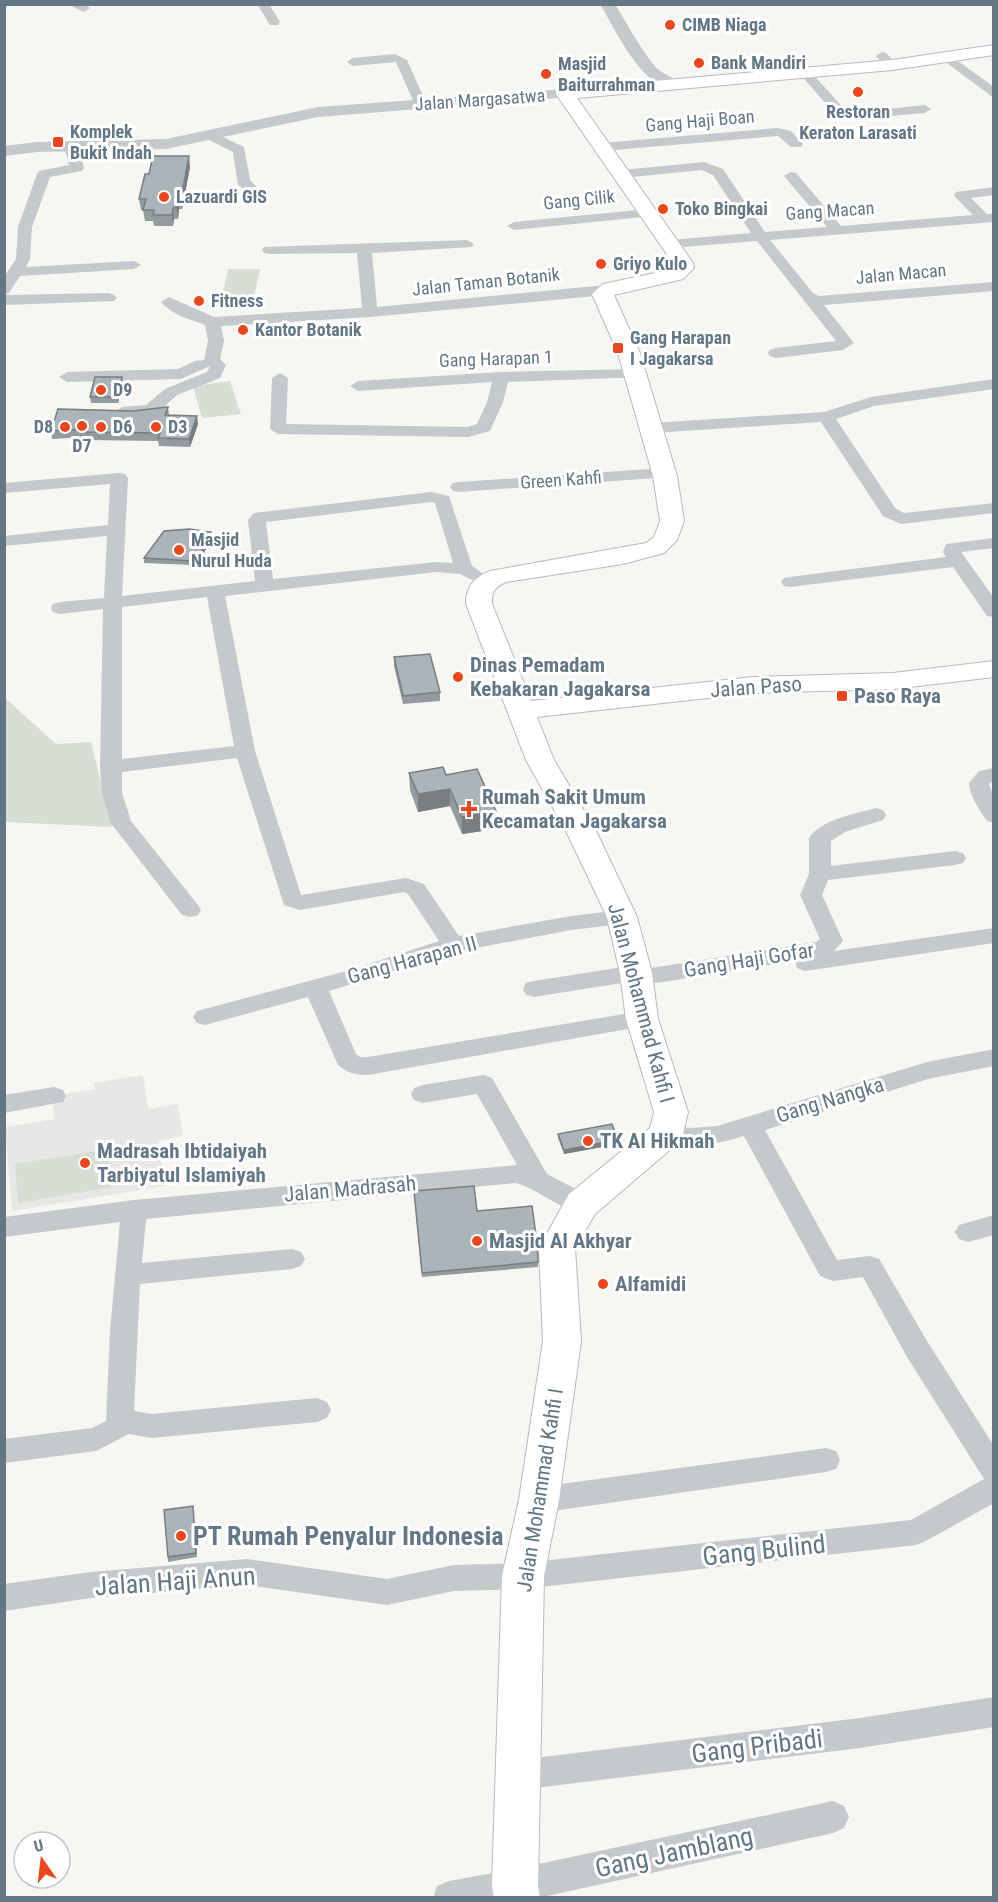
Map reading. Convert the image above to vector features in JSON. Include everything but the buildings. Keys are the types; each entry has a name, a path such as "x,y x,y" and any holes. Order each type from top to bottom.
{"main road":[{"name":"Jalan Margasatwa","path":"565,94 806,74 887,61 948,58 993,50"},
{"path":"486,582 500,576 623,556 655,548 665,540 672,521 664,473 636,374 603,294 606,290 670,277 681,272 683,263 565,94"},
{"name":"Jalan Mohammad Kahfi I","path":"486,582 478,591 478,604 519,711 540,760 580,831 621,917 671,1112 666,1134 582,1204 557,1248 562,1341 539,1500 523,1576 516,1892"},
{"name":"Jalan Paso","path":"519,711 753,685 893,681 993,669"}],"street":[{"path":"263,4 274,22"},
{"path":"597,4 641,80 637,87"},
{"path":"607,4 647,67 656,77 672,84"},
{"path":"353,62 395,58 401,60 421,105"},
{"path":"948,58 993,94"},
{"path":"806,74 845,117 925,109"},
{"name":"Jalan Margasatwa","path":"4,151 71,146 166,144 318,112 565,94"},
{"name":"Gang Haji Boan","path":"602,147 778,132 786,134 796,144"},
{"path":"210,135 239,150 243,182 249,186"},
{"path":"4,290 23,259 25,227 44,174 77,168 71,146"},
{"path":"622,174 704,166 718,172 760,237 846,343 776,353"},
{"path":"791,176 837,230"},
{"path":"989,219 961,195 991,191"},
{"path":"527,238 652,219"},
{"name":"Gang Cilik","path":"514,226 652,219"},
{"name":"Gang Macan","path":"670,244 989,219"},
{"name":"Jalan Taman Botanik","path":"269,250 364,249 467,244"},
{"path":"364,249 370,312"},
{"path":"15,272 134,265"},
{"name":"Jalan Macan","path":"812,299 822,301 993,285"},
{"name":"Jalan Taman Botanik","path":"169,303 178,309 212,322 370,312 606,290"},
{"path":"4,300 109,298"},
{"path":"212,322 216,341 212,360"},
{"path":"67,377 181,374 212,360"},
{"path":"101,411 152,410 171,392 214,375 218,365 212,360"},
{"name":"Gang Harapan 1","path":"358,386 501,377 636,374"},
{"path":"280,378 278,429 468,432 484,427 495,402 501,377"},
{"path":"652,428 826,417 871,402 993,384"},
{"path":"826,417 889,512 902,519 993,508"},
{"name":"Green Kahfi","path":"459,487 664,473"},
{"path":"4,488 119,478 110,767 112,793 121,822 190,910"},
{"path":"265,585 258,520 260,517 431,497 443,500 464,569"},
{"path":"4,541 116,530"},
{"path":"993,543 952,548 952,552 993,612"},
{"path":"790,582 958,561"},
{"path":"60,608 436,567 464,569 486,582"},
{"path":"215,590 245,750 292,900 300,903 406,885 416,889 453,945"},
{"path":"110,767 245,750"},
{"path":"993,774 986,776 979,783 980,792 993,816"},
{"name":"Gang Haji Gofar","path":"638,989 822,949 832,941 811,895 820,874 820,838 838,826 876,815"},
{"path":"820,874 955,858"},
{"name":"Gang Harapan II","path":"205,1017 453,945 571,923 621,917"},
{"path":"315,986 346,1059 355,1066 368,1066 638,989 993,935"},
{"path":"534,989 638,989"},
{"name":"Gang Nangka","path":"666,1134 691,1137 717,1135 927,1071 993,1058"},
{"path":"423,1094 484,1084 538,1180"},
{"path":"4,1104 54,1096"},
{"path":"750,1125 829,1269 833,1271 870,1266 917,1349 993,1471"},
{"name":"Jalan Madrasah","path":"4,1227 134,1210 515,1174 538,1180 582,1204"},
{"path":"5,1451 96,1439 118,1428 123,1331 134,1210"},
{"path":"968,1232 993,1225"},
{"path":"129,1275 292,1259"},
{"path":"120,1421 152,1426 317,1410"},
{"path":"539,1500 826,1460"},
{"name":"Gang Bulind","path":"523,1576 916,1532 993,1488"},
{"name":"Jalan Haji Anun","path":"4,1598 91,1585 248,1572 387,1592 454,1578 523,1576"},
{"name":"Gang Pribadi","path":"519,1776 860,1732 993,1712"},
{"name":"Gang Jamblang","path":"449,1898 516,1892 833,1817"}],"shaded area":[{"path":"228,269 260,269 252,306 221,302"},
{"path":"230,381 241,414 202,418 193,386"},
{"path":"4,697 56,744 91,742 112,827 5,822"},
{"name":"Madrasah Ibtidaiyah Tarbiyatul Islamiyah","path":"143,1075 148,1109 178,1104 183,1136 158,1141 165,1186 12,1211 5,1127 54,1119 52,1096 95,1089 94,1083"},
{"path":"108,1149 112,1187 18,1203 15,1164"}],"place":[{"name":"CIMB Niaga","path":"670,25"},
{"name":"Bank Mandiri","path":"699,63"},
{"name":"Masjid Baiturrahman","path":"546,74"},
{"name":"Restoran Keraton Larasati","path":"858,92"},
{"name":"Komplek Bukit Indah","path":"58,142"},
{"name":"Lazuardi GIS","path":"164,197"},
{"name":"Toko Bingkai","path":"663,209"},
{"name":"Griyo Kulo","path":"601,264"},
{"name":"Fitness","path":"199,301"},
{"name":"Kantor Botanik","path":"243,330"},
{"name":"Gang Harapan I Jagakarsa","path":"618,348"},
{"name":"D9","path":"101,390"},
{"name":"D7","path":"82,426"},
{"name":"D8","path":"65,427"},
{"name":"D6","path":"101,427"},
{"name":"D3","path":"156,427"},
{"name":"Masjid Nurul Huda","path":"179,550"},
{"name":"Dinas Pemadam Kebakaran Jagakarsa","path":"458,677"},
{"name":"Paso Raya","path":"842,696"},
{"name":"Rumah Sakit Umum Kecamatan Jagakarsa","path":"469,809"},
{"name":"TK Al Hikmah","path":"588,1141"},
{"name":"Madrasah Ibtidaiyah Tarbiyatul Islamiyah","path":"85,1163"},
{"name":"Masjid Al Akhyar","path":"477,1241"},
{"name":"Alfamidi","path":"603,1284"},
{"name":"PT Rumah Penyalur Indonesia","path":"181,1536"}]}
